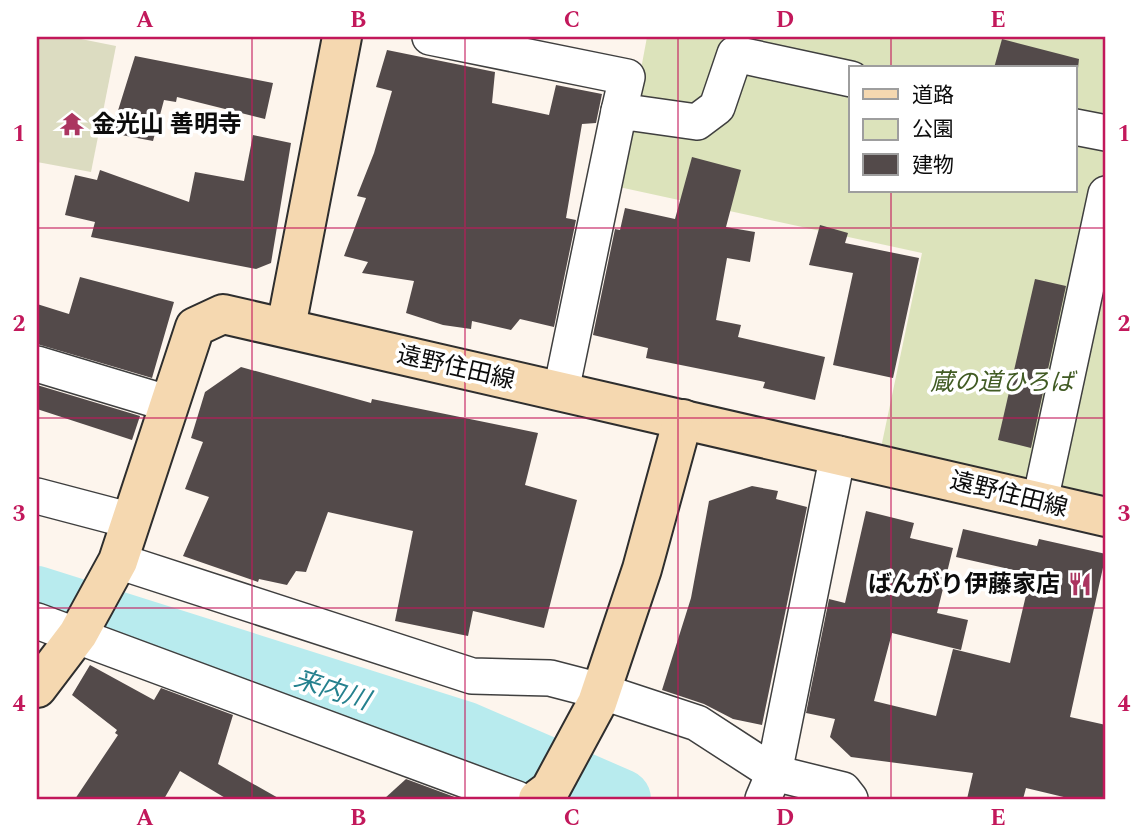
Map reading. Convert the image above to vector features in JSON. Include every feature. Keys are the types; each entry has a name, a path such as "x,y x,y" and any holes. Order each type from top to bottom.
{"main road":[{"path":"286,327 342,37"},
{"name":"遠野住田線","path":"37,688 78,634 113,569 132,521 195,327 223,314 1106,517"},
{"path":"535,796 598,697 642,569 683,419"}],"street":[{"path":"430,37 627,77 561,391"},
{"path":"619,111 697,122 717,107 735,54 849,79"},
{"path":"1076,127 1106,134"},
{"path":"1040,501 1106,194"},
{"path":"37,365 170,404"},
{"path":"768,786 838,454"},
{"path":"37,496 132,521"},
{"path":"113,569 472,676 550,678 598,697 697,723 768,786 843,790 850,799"},
{"path":"37,621 535,796"}],"green space":[{"path":"37,37 71,37 116,46 91,172 37,162"},
{"name":"蔵の道ひろば","path":"647,37 1106,37 1106,517 878,462 922,253 619,187"}],"building":[{"path":"1002,39 1079,59 1078,68 995,66"},
{"path":"387,50 495,72 492,103 549,115 556,85 602,94 596,123 582,124 566,218 576,220 554,327 520,319 511,330 472,321 471,329 443,325 406,313 414,281 362,273 368,262 344,256 366,198 357,196 374,153 392,91 376,87"},
{"path":"135,56 273,83 265,119 177,97 176,102 164,100 153,141 111,133"},
{"path":"253,135 291,143 271,263 256,269 91,237 95,222 65,215 75,175 97,180 100,170 189,202 195,172 244,181"},
{"path":"692,157 741,170 726,227 755,232 750,262 727,258 716,320 741,325 738,337 825,357 815,400 763,388 765,382 646,358 648,348 593,335 615,229 620,230 625,208 675,219"},
{"path":"820,225 848,233 845,243 919,258 893,378 833,365 853,273 809,265"},
{"path":"80,277 174,302 152,378 37,344 37,304 69,314"},
{"path":"1035,279 1066,286 1031,448 998,440"},
{"path":"241,367 371,403 372,399 538,433 525,485 577,500 544,628 473,611 468,636 395,621 413,531 328,512 306,572 296,571 287,585 259,579 258,582 183,556 209,497 185,489 203,442 191,438 205,392"},
{"path":"37,385 140,416 132,440 37,409"},
{"path":"752,486 778,491 776,499 807,507 762,725 733,719 704,704 662,690 691,598 709,501"},
{"path":"866,511 914,523 910,538 953,548 937,613 968,620 961,650 892,633 874,701 936,716 953,649 1010,663 1031,574 956,557 963,529 1037,546 1039,539 1106,554 1070,717 1106,725 1106,799 1072,799 1026,788 1023,799 967,799 973,773 851,757 830,737 835,719 806,713 829,599 845,603"},
{"path":"90,665 154,700 161,688 233,715 218,764 280,799 227,799 180,771 164,799 75,799 118,735 115,733 117,730 72,695"},
{"path":"406,779 460,799 384,799"}],"waterway":[{"name":"来内川","path":"37,596 464,731 621,799"}],"place":[{"name":"金光山 善明寺","path":"72,124"},
{"name":"ばんがり伊藤家店","path":"1080,584"}]}
